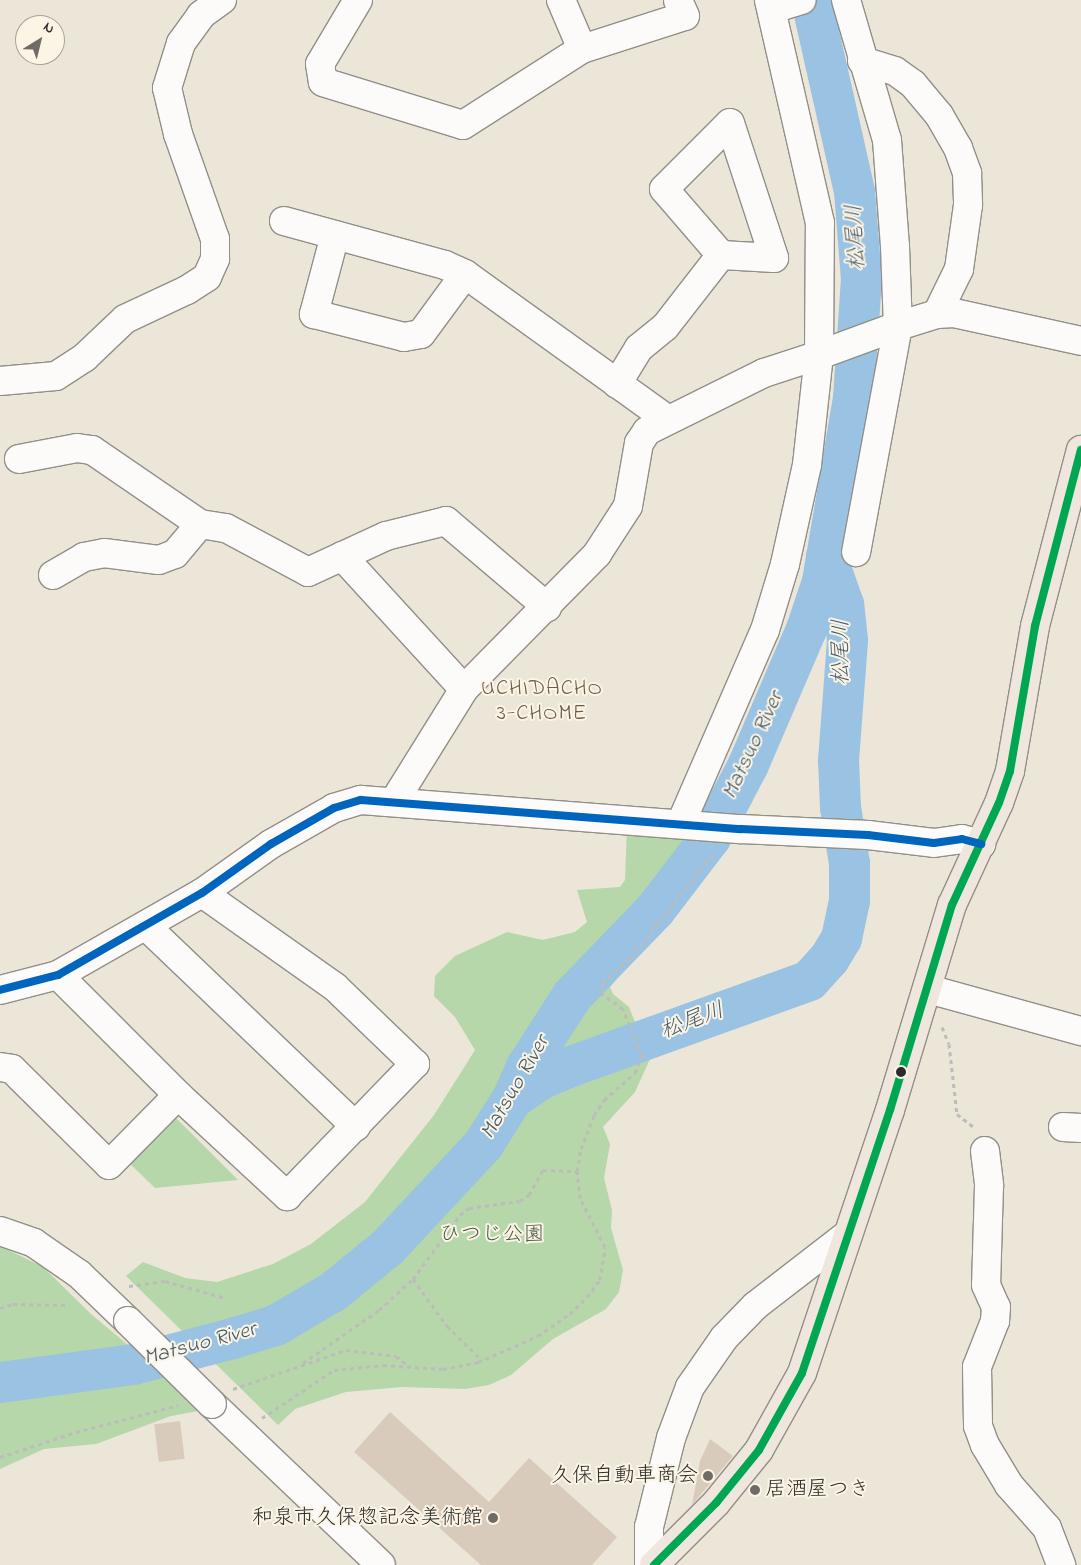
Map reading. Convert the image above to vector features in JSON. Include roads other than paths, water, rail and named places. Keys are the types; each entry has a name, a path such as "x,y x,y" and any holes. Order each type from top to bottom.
{"main road":[{"path":"654,1565 716,1504 759,1450 780,1417 802,1373 928,989 952,905 981,844 1010,772 1035,626 1081,450"}],"street":[{"path":"0,381 56,376 85,357 125,319 208,277 215,259 215,239 178,134 168,88 181,43 201,15 222,0"},
{"path":"358,0 320,64 323,82 464,124 582,49 684,16 678,0"},
{"path":"561,0 582,49"},
{"path":"846,0 862,62 886,140 895,246 892,328 856,552"},
{"path":"687,823 765,630 782,573 807,465 826,352 820,223 781,4"},
{"path":"862,62 895,71 913,84 949,132 966,173 968,205 959,269 937,314"},
{"path":"730,123 774,258 721,255 664,189 730,123"},
{"path":"284,220 445,265 465,274 668,420"},
{"path":"335,235 314,314 404,337 421,334 465,274"},
{"path":"617,384 639,348 665,327 721,255"},
{"path":"395,800 464,689 598,554 628,506 639,443 647,431 764,373 937,314 954,313 1081,341"},
{"path":"19,459 77,448 92,450 107,458 172,507 200,524 226,528 308,572 386,536 446,521 547,607"},
{"path":"52,575 84,557 104,553 159,560 175,554 200,524"},
{"path":"342,556 464,689"},
{"path":"1,997 58,975 147,927 202,893 271,844 334,808 361,800 395,800 741,829 868,835 934,844 962,839 981,844"},
{"path":"58,975 178,1095 287,1196 356,1127 415,1064 335,986 202,893"},
{"path":"147,927 356,1127"},
{"path":"928,989 1081,1031"},
{"path":"0,1068 12,1069 109,1165 178,1095"},
{"path":"985,1151 989,1186 986,1285 996,1308 995,1322 977,1367 978,1426 985,1445 1009,1485 1047,1528 1061,1565"},
{"path":"0,1231 34,1243 79,1274 240,1432 381,1565"},
{"path":"649,1565 649,1527 671,1438 690,1387 724,1338 755,1306 847,1235"}],"waterway":[{"name":"Matsuo River","path":"0,1382 133,1364 232,1338 275,1325 333,1291 387,1247 483,1144 512,1098 527,1065 572,995 655,909 710,837 748,764 806,629 822,581 853,398 861,279 854,191 811,0"},
{"name":"松尾川","path":"512,1098 542,1078 565,1068 809,980 829,958 841,938 849,901 849,863 840,807 838,760 847,640 843,604 826,556"}],"place":[{"name":"久保自動車商会","path":"708,1476"},
{"name":"居酒屋つき","path":"755,1490"},
{"name":"和泉市久保惣記念美術館","path":"493,1518"}],"district":[{"name":"UCHIDACHO 3-CHOME","path":"542,702"}],"park label":[{"name":"ひつじ公園","path":"492,1235"}]}
